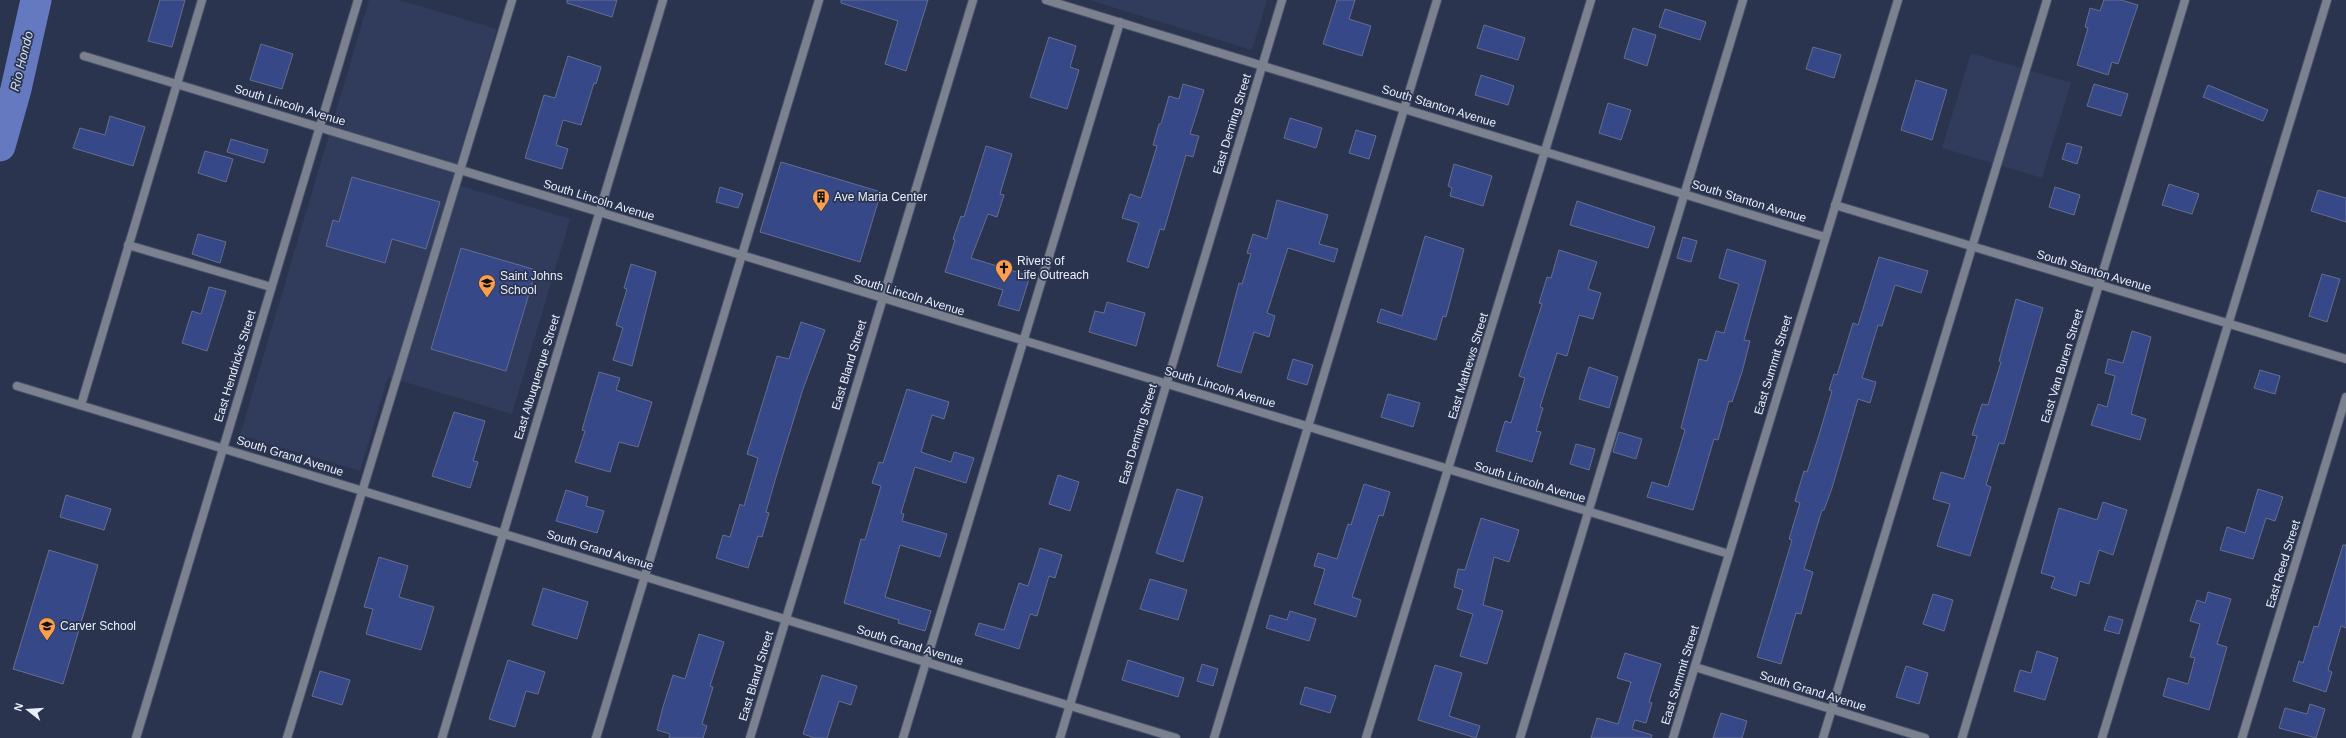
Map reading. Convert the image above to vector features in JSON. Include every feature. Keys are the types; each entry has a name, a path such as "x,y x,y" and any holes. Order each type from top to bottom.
{"street":[{"path":"81,405 202,0"},
{"name":"East Hendricks Street","path":"136,738 358,0"},
{"path":"287,738 512,0"},
{"name":"East Albuquerque Street","path":"442,738 663,0"},
{"path":"596,738 819,0"},
{"name":"East Bland Street","path":"750,738 973,0"},
{"name":"South Stanton Avenue","path":"1046,0 1262,64 1825,237"},
{"name":"East Deming Street","path":"1060,738 1282,0"},
{"path":"1214,738 1437,0"},
{"name":"East Mathews Street","path":"1366,738 1449,470 1591,0"},
{"path":"1520,738 1743,0"},
{"name":"East Summit Street","path":"1673,738 1898,0"},
{"path":"1823,738 2047,0"},
{"name":"East Van Buren Street","path":"1962,738 2185,0"},
{"path":"2102,738 2327,0"},
{"path":"903,738 1120,22"},
{"name":"South Lincoln Avenue","path":"84,56 882,299 1166,383 1729,554"},
{"name":"South Stanton Avenue","path":"1835,205 2346,359"},
{"path":"128,245 271,287"},
{"name":"South Grand Avenue","path":"17,386 1176,738"},
{"name":"East Reed Street","path":"2242,738 2346,397"},
{"name":"South Grand Avenue","path":"1695,667 1925,738"}],"shaded area":[{"path":"369,0 399,0 497,29 451,183 570,219 512,414 388,377 360,471 240,435"},
{"path":"1089,0 1267,0 1252,50"},
{"path":"1971,53 2071,83 2042,178 1942,148"}],"building":[{"path":"160,0 185,0 172,47 148,41"},
{"path":"567,0 617,0 612,17 567,3"},
{"path":"841,0 928,0 906,71 885,64 898,21 841,3"},
{"path":"1337,0 1355,0 1349,19 1371,26 1362,56 1323,44"},
{"path":"2104,0 2121,0 2138,5 2118,64 2112,62 2108,75 2077,65 2088,28 2085,27 2090,8 2100,11"},
{"path":"1665,9 1706,22 1700,40 1659,27"},
{"path":"1484,25 1525,38 1518,60 1477,48"},
{"path":"1633,28 1656,35 1647,66 1624,58"},
{"path":"1049,37 1076,46 1070,67 1079,70 1067,109 1030,97"},
{"path":"261,44 293,54 282,89 250,80"},
{"path":"1813,47 1841,55 1834,78 1806,69"},
{"path":"568,56 601,67 596,84 594,83 581,125 563,120 556,145 568,149 562,169 525,158 544,95 555,98"},
{"path":"1481,75 1514,86 1508,105 1475,95"},
{"path":"1916,80 1947,90 1932,140 1901,130"},
{"path":"1183,84 1204,90 1190,134 1199,136 1193,157 1186,155 1164,230 1160,229 1148,268 1127,261 1139,223 1122,218 1130,194 1141,198 1157,146 1153,145 1169,96 1179,99"},
{"path":"2094,84 2128,94 2121,116 2087,106"},
{"path":"2208,85 2268,110 2263,121 2203,97"},
{"path":"1608,103 1631,110 1621,140 1599,133"},
{"path":"110,116 145,127 133,166 73,148 80,128 105,135"},
{"path":"1290,118 1322,128 1316,148 1284,138"},
{"path":"1356,130 1376,136 1369,159 1349,153"},
{"path":"231,139 268,150 264,163 227,152"},
{"path":"2067,143 2082,147 2077,164 2062,159"},
{"path":"986,146 1012,154 1000,194 1004,195 997,217 988,214 971,258 1030,276 1019,311 998,305 1003,290 945,272 955,240 953,239 961,216 964,217"},
{"path":"205,151 233,159 226,182 198,173"},
{"name":"Ave Maria Center","path":"781,162 881,192 860,262 760,232"},
{"path":"1454,164 1492,176 1483,206 1450,196 1452,188 1448,186"},
{"path":"352,177 440,202 426,249 392,239 385,263 326,246 333,220 339,222"},
{"path":"2169,184 2199,194 2192,214 2162,205"},
{"path":"720,187 743,194 738,208 716,202"},
{"path":"2055,187 2080,195 2074,215 2049,207"},
{"path":"2318,190 2346,198 2346,222 2311,211"},
{"path":"1277,200 1328,215 1319,244 1338,249 1334,262 1288,248 1267,313 1275,316 1269,337 1254,332 1241,373 1217,366 1239,283 1242,284 1251,254 1247,253 1253,234 1267,239"},
{"path":"1577,201 1655,227 1648,248 1570,225"},
{"path":"198,234 226,242 220,263 192,254"},
{"path":"1425,236 1464,249 1446,317 1443,316 1436,340 1377,322 1381,309 1402,316"},
{"path":"1683,237 1697,241 1691,262 1677,258"},
{"path":"461,248 536,270 506,371 431,349"},
{"path":"1727,249 1766,261 1744,340 1750,341 1742,372 1732,402 1729,401 1718,440 1714,439 1693,510 1647,497 1652,482 1668,487 1685,430 1681,428 1699,359 1707,361 1716,331 1724,333 1739,284 1719,278"},
{"path":"1559,250 1597,262 1588,289 1601,293 1593,319 1579,315 1567,356 1557,353 1540,407 1543,408 1536,431 1541,432 1532,462 1496,451 1505,421 1511,423 1525,378 1519,376 1542,304 1539,303 1547,277 1551,278"},
{"path":"1879,257 1928,271 1921,293 1895,285 1882,326 1878,325 1862,378 1876,382 1870,403 1858,399 1832,488 1824,510 1822,510 1804,569 1813,572 1801,614 1796,613 1781,664 1757,657 1792,540 1789,539 1800,503 1795,501 1804,471 1807,472 1819,435 1832,391 1829,390 1834,374 1837,375 1853,323 1858,325"},
{"path":"631,264 656,272 632,366 613,360 623,328 616,325 627,289 624,288"},
{"path":"2322,274 2340,279 2327,322 2309,316"},
{"path":"209,287 226,291 207,351 182,343 192,311 201,314"},
{"path":"2016,299 2043,308 2004,444 1999,443 1986,485 1991,487 1970,556 1937,546 1950,504 1933,499 1941,472 1964,479 1977,436 1972,435 1982,404 1988,405 2001,362 1999,361"},
{"path":"1107,302 1145,313 1136,346 1089,332 1095,311 1104,313"},
{"path":"801,322 825,330 803,389 776,477 766,512 769,513 762,537 758,536 748,568 716,558 723,535 730,537 740,504 744,506 758,458 747,454 777,356 789,359"},
{"path":"2132,331 2151,337 2131,414 2146,419 2140,440 2091,425 2098,404 2107,407 2115,376 2105,373 2108,359 2123,363"},
{"path":"1293,359 1313,365 1307,385 1287,379"},
{"path":"1589,367 1618,377 1609,408 1579,399"},
{"path":"2260,370 2280,376 2275,394 2254,388"},
{"path":"599,372 620,378 616,390 652,402 638,447 619,442 610,472 575,462 585,431 582,430"},
{"path":"907,389 949,402 944,419 932,415 921,452 951,462 954,452 974,458 966,483 915,467 901,513 904,514 902,521 947,534 940,557 900,545 885,597 931,611 925,631 898,623 899,620 844,603 861,539 865,540 881,486 872,483 879,462 883,463"},
{"path":"1388,394 1420,403 1413,427 1381,417"},
{"path":"454,412 485,421 473,461 478,462 470,488 432,476"},
{"path":"1619,432 1642,439 1636,459 1613,452"},
{"path":"1576,444 1595,449 1589,470 1570,464"},
{"path":"1058,475 1079,482 1070,511 1049,504"},
{"path":"1364,484 1390,492 1383,516 1379,515 1352,597 1361,600 1356,617 1314,604 1325,569 1314,566 1318,553 1337,559 1348,524 1351,525"},
{"path":"1177,489 1203,497 1183,562 1156,553"},
{"path":"2258,489 2283,497 2275,521 2266,518 2253,559 2220,550 2227,527 2245,533"},
{"path":"566,490 588,497 586,506 604,511 597,533 556,521"},
{"path":"66,495 111,509 104,530 60,517"},
{"path":"2103,502 2127,510 2113,555 2099,550 2089,584 2080,581 2076,596 2051,588 2055,577 2041,573 2059,508 2097,520"},
{"path":"1481,518 1519,530 1509,562 1494,557 1483,605 1503,611 1487,664 1460,656 1473,614 1457,609 1463,590 1454,587 1458,569 1465,570"},
{"path":"2343,545 2346,545 2346,628 2341,626 2328,670 2332,672 2326,692 2293,681 2299,661 2303,663 2314,626 2318,627"},
{"path":"1040,548 1062,555 1055,578 1049,576 1037,616 1030,614 1019,649 975,635 979,623 1004,630 1019,583 1028,586"},
{"path":"49,550 98,565 63,684 13,669"},
{"path":"379,557 408,566 399,597 434,607 421,650 366,634 373,609 364,607"},
{"path":"1150,579 1187,590 1178,620 1140,609"},
{"path":"543,588 588,602 577,639 532,625"},
{"path":"2208,592 2231,599 2217,644 2227,647 2209,710 2163,696 2168,678 2188,684 2195,658 2190,657 2200,624 2190,621 2197,600 2205,603"},
{"path":"1933,594 1953,600 1944,631 1923,624"},
{"path":"1290,611 1316,619 1309,641 1266,628 1270,615 1287,620"},
{"path":"2109,616 2123,620 2119,634 2104,630"},
{"path":"699,634 724,642 710,686 713,687 702,724 707,726 703,738 669,738 670,734 657,730 663,707 673,675 685,679"},
{"path":"2037,651 2058,658 2045,700 2014,691 2020,670 2031,673"},
{"path":"1625,653 1661,664 1649,702 1652,703 1646,723 1635,720 1632,729 1652,735 1651,738 1591,738 1597,718 1618,724 1631,682 1617,678"},
{"path":"508,660 545,672 538,694 526,691 515,727 489,719"},
{"path":"1128,660 1184,678 1178,697 1122,680"},
{"path":"1202,664 1218,669 1213,686 1197,681"},
{"path":"1435,665 1462,673 1449,716 1480,726 1476,738 1418,720"},
{"path":"1906,666 1928,673 1919,704 1896,697"},
{"path":"320,671 350,680 342,705 312,696"},
{"path":"822,675 857,686 851,705 839,701 827,738 815,738 803,734"},
{"path":"1305,687 1336,696 1330,713 1300,704"},
{"path":"2310,704 2325,709 2316,738 2279,728 2285,708 2307,714"},
{"path":"1721,713 1747,721 1742,738 1713,738"}],"waterway":[{"name":"Rio Hondo","path":"0,146 16,89 36,0"}],"place":[{"name":"Ave Maria Center","path":"821,212"},
{"name":"Rivers of Life Outreach","path":"1004,283"},
{"name":"Saint Johns School","path":"487,298"},
{"name":"Carver School","path":"47,641"}]}
